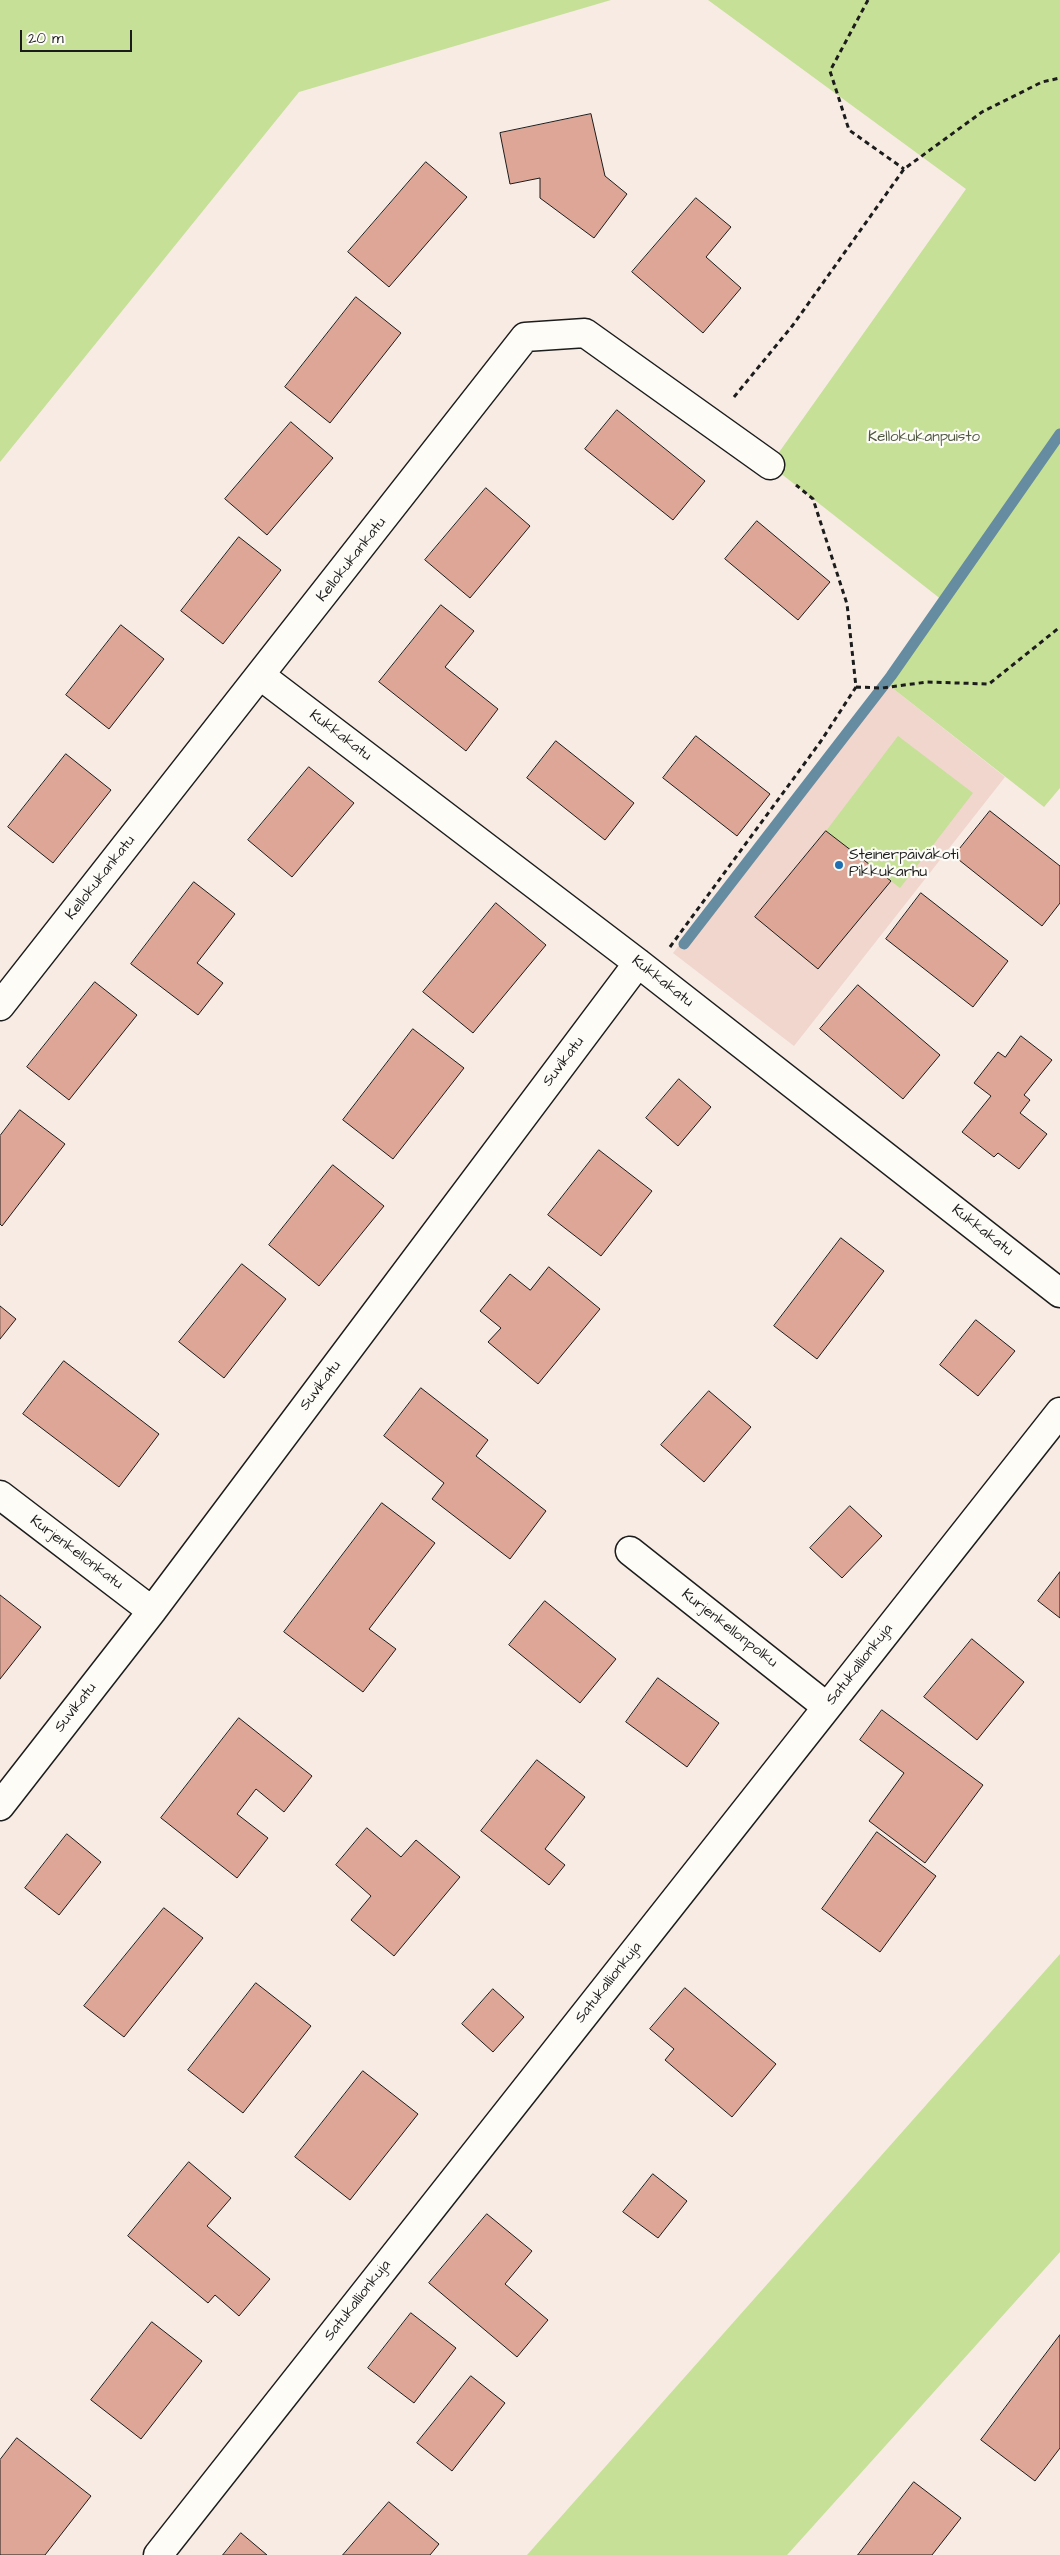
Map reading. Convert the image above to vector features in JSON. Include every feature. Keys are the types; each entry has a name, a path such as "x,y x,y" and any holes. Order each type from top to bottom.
{"street":[{"name":"Kellokukankatu","path":"0,1006 261,676 525,337 585,334 770,465"},
{"name":"Kukkakatu","path":"261,676 645,968 1060,1293"},
{"name":"Suvikatu","path":"0,1806 152,1611 645,968"},
{"name":"Satukallionkuja","path":"158,2555 1060,1412"},
{"name":"Kurjenkellonkatu","path":"0,1495 152,1611"},
{"name":"Kurjenkellonpolku","path":"630,1551 827,1707"}],"path":[{"path":"868,0 830,72 849,130 904,169"},
{"path":"713,424 793,325 904,169 982,112 1042,82 1060,78"},
{"path":"645,968 821,741 856,687 847,604 813,499 770,465"},
{"path":"856,687 882,688 928,682 989,684 1060,627"}],"shaded area":[{"name":"Steinerpäiväkoti Pikkukarhu","path":"886,683 1005,777 794,1046 673,953"}],"green space":[{"path":"0,0 611,0 299,92 0,462"},
{"name":"Kellokukanpuisto","path":"708,0 1060,0 1060,788 1044,807 886,683 942,600 770,465 966,189"},
{"path":"898,736 973,793 900,888 826,831"},
{"path":"1060,1954 1060,2252 787,2555 527,2555"}],"building":[{"path":"591,114 605,176 627,194 594,238 540,198 540,178 510,184 500,133"},
{"path":"426,162 467,197 389,287 348,252"},
{"path":"696,198 731,227 706,257 741,288 703,333 632,272"},
{"path":"356,297 401,333 330,423 285,387"},
{"path":"617,410 705,481 673,520 585,449"},
{"path":"291,422 333,458 267,535 225,499"},
{"path":"486,488 530,526 470,598 425,560"},
{"path":"757,521 830,582 798,620 725,559"},
{"path":"239,537 281,570 223,644 181,611"},
{"path":"441,605 474,631 445,667 498,709 466,751 379,682"},
{"path":"121,625 164,659 109,729 66,695"},
{"path":"696,736 770,794 737,836 663,778"},
{"path":"556,741 634,803 605,840 527,778"},
{"path":"66,754 111,790 53,863 8,827"},
{"path":"309,767 354,803 292,877 248,840"},
{"path":"990,811 1060,866 1060,903 1042,926 954,856"},
{"path":"826,831 891,881 818,969 755,917"},
{"path":"194,882 235,914 197,963 223,983 198,1015 131,964"},
{"path":"921,893 1008,961 973,1007 886,939"},
{"path":"496,903 546,945 473,1033 423,992"},
{"path":"95,982 137,1015 69,1100 27,1067"},
{"path":"858,985 940,1055 903,1099 820,1029"},
{"path":"413,1029 464,1068 393,1159 343,1120"},
{"path":"1021,1036 1052,1060 1024,1095 1030,1100 1020,1113 1047,1134 1019,1169 998,1153 994,1157 962,1132 991,1096 974,1083 998,1052 1005,1057"},
{"path":"679,1079 711,1107 678,1146 646,1118"},
{"path":"20,1110 65,1144 2,1226 0,1224 0,1136"},
{"path":"599,1150 652,1191 601,1256 548,1215"},
{"path":"333,1165 384,1206 319,1286 269,1245"},
{"path":"841,1238 884,1271 817,1359 774,1326"},
{"path":"242,1264 286,1299 224,1378 179,1342"},
{"path":"549,1267 600,1309 538,1384 488,1342 501,1328 480,1311 510,1274 530,1290"},
{"path":"0,1306 16,1319 0,1339"},
{"path":"976,1320 1015,1351 978,1396 940,1365"},
{"path":"64,1361 159,1434 119,1487 23,1414"},
{"path":"421,1388 488,1440 476,1456 546,1511 510,1559 432,1499 444,1483 384,1436"},
{"path":"709,1391 751,1427 704,1482 661,1445"},
{"path":"382,1503 435,1543 369,1629 396,1649 363,1692 284,1632"},
{"path":"850,1506 882,1536 842,1578 810,1548"},
{"path":"1060,1572 1060,1618 1038,1601"},
{"path":"0,1595 41,1627 0,1679"},
{"path":"545,1601 616,1659 580,1703 509,1645"},
{"path":"972,1639 1024,1682 977,1740 924,1697"},
{"path":"658,1678 719,1723 687,1767 626,1722"},
{"path":"882,1710 983,1785 925,1863 869,1821 904,1773 860,1740"},
{"path":"239,1718 312,1776 284,1812 256,1789 237,1814 268,1838 237,1878 161,1818"},
{"path":"537,1760 585,1797 545,1849 565,1865 549,1885 481,1831"},
{"path":"367,1828 401,1857 416,1840 460,1877 394,1956 351,1920 371,1896 336,1865"},
{"path":"877,1832 936,1876 880,1952 822,1909"},
{"path":"67,1834 101,1862 59,1915 25,1888"},
{"path":"164,1908 203,1938 124,2037 84,2006"},
{"path":"256,1983 311,2026 243,2113 188,2070"},
{"path":"685,1988 776,2064 732,2117 665,2060 674,2049 650,2029"},
{"path":"493,1989 524,2017 493,2052 462,2024"},
{"path":"363,2071 418,2114 350,2200 295,2157"},
{"path":"189,2162 231,2198 207,2226 270,2279 239,2316 215,2295 208,2303 128,2236"},
{"path":"653,2174 687,2201 658,2238 623,2212"},
{"path":"487,2214 532,2251 505,2284 548,2320 517,2357 429,2283"},
{"path":"411,2313 456,2348 414,2403 368,2368"},
{"path":"152,2322 202,2361 141,2439 91,2400"},
{"path":"1060,2335 1060,2448 1035,2481 981,2440"},
{"path":"471,2376 505,2403 452,2471 417,2443"},
{"path":"17,2438 91,2496 45,2555 0,2555 0,2460"},
{"path":"914,2482 961,2518 932,2555 858,2555"},
{"path":"389,2502 439,2544 430,2555 343,2555"},
{"path":"241,2533 267,2555 223,2555"}],"waterway":[{"path":"684,944 891,676 1060,434"}],"place":[{"name":"Steinerpäiväkoti Pikkukarhu","path":"839,865"}]}
